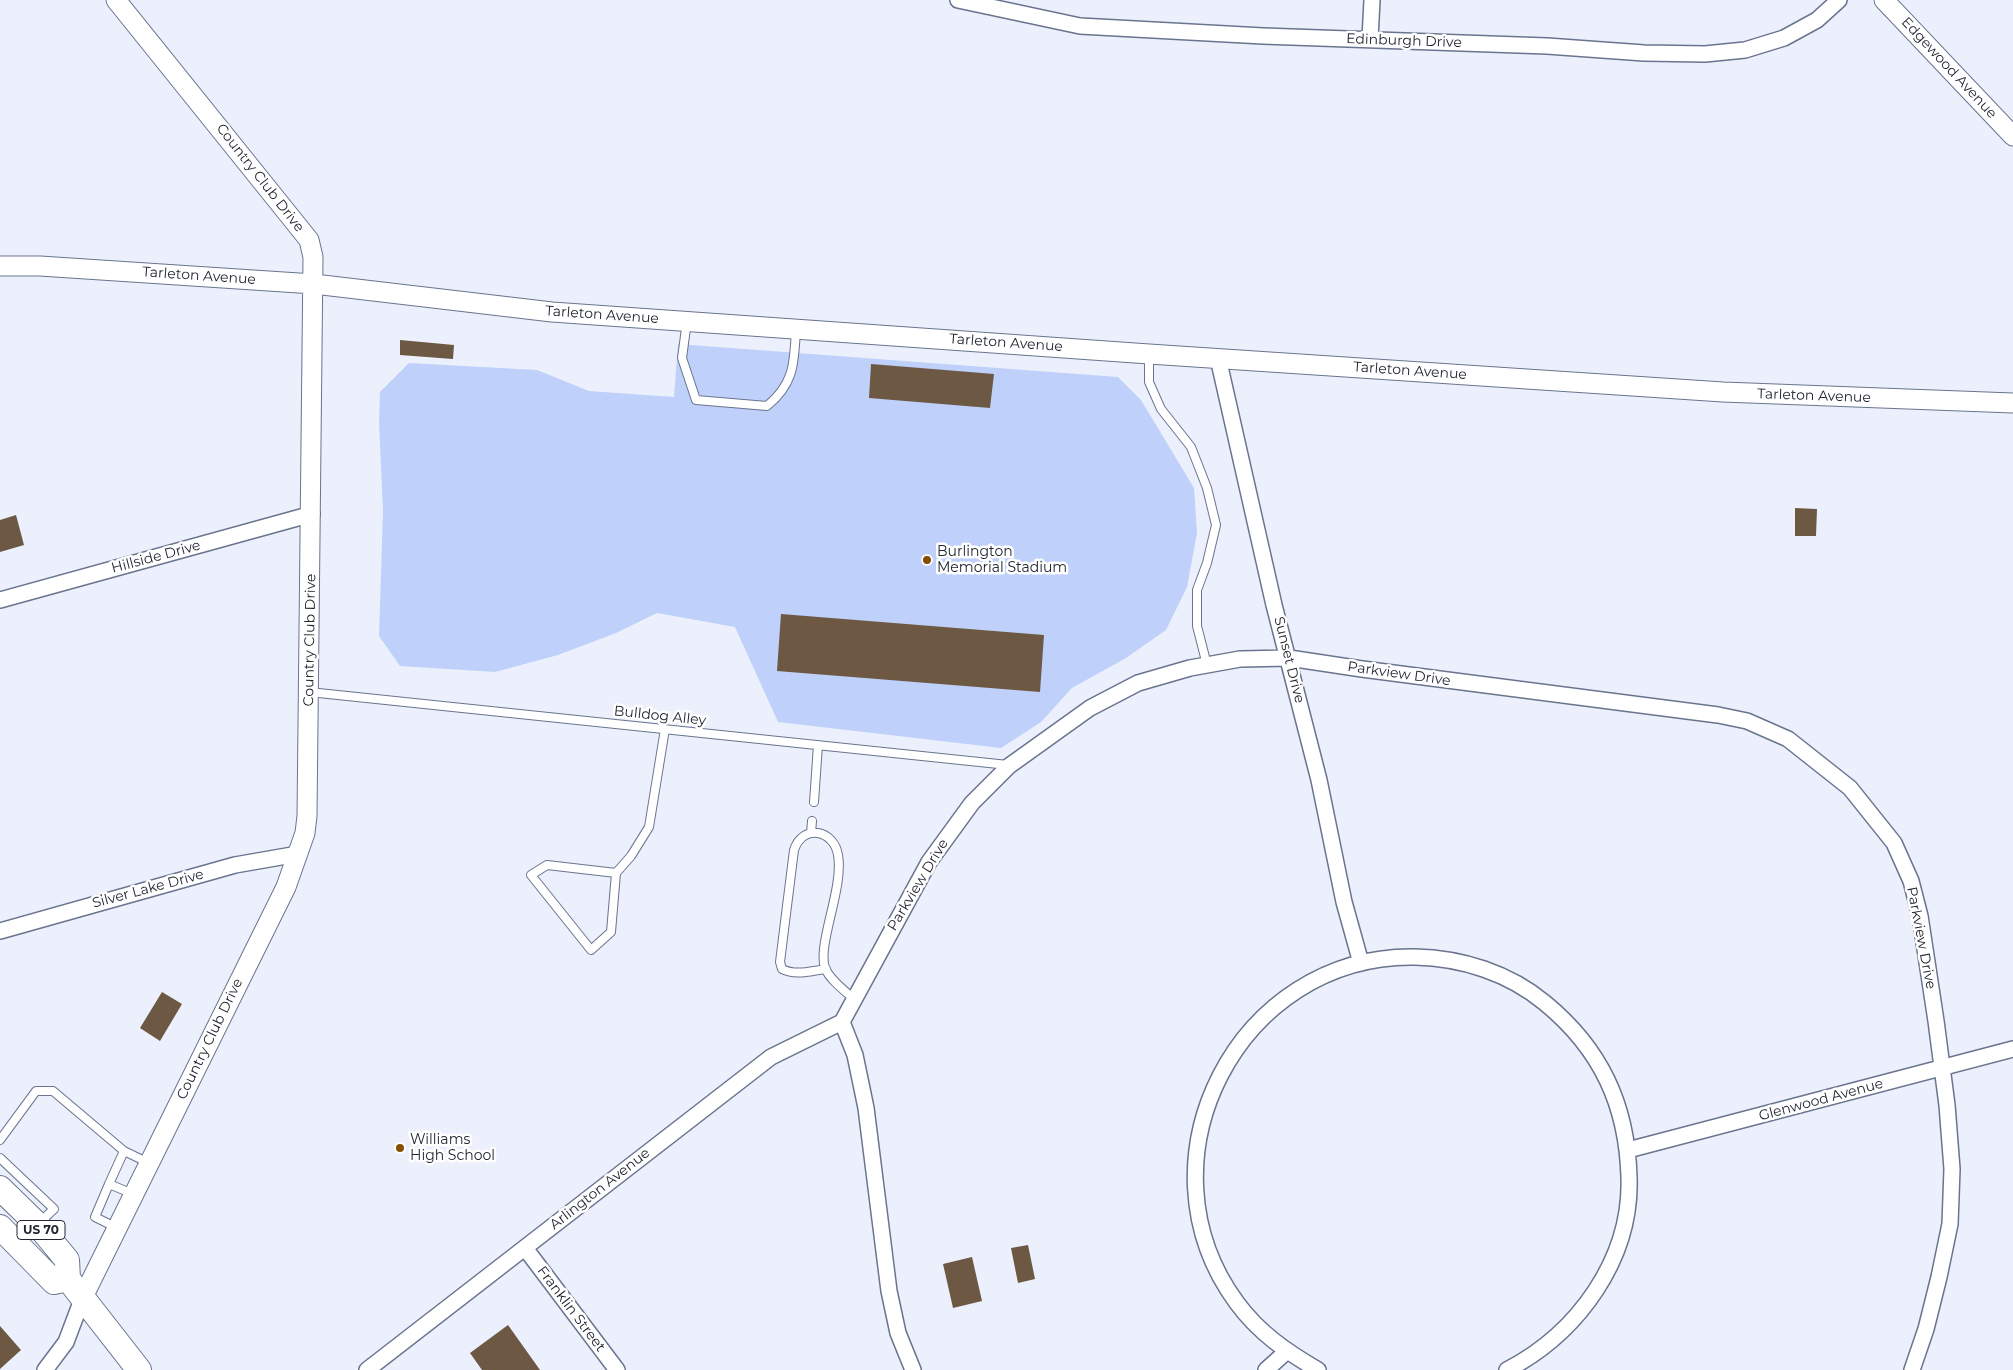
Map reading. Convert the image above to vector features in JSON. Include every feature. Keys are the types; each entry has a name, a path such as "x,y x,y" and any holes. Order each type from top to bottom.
{"main road":[{"name":"US 70","path":"0,1188 38,1225 67,1260 68,1279 139,1370"},
{"name":"US 70","path":"0,1227 54,1282 68,1279"}],"street":[{"name":"Country Club Drive","path":"83,1297 286,887 305,833 307,816 314,257 309,240 116,0"},
{"name":"Edinburgh Drive","path":"958,0 1080,26 1253,36 1547,46 1644,53 1705,54 1745,50 1784,38 1817,20 1839,0"},
{"path":"1370,39 1372,0"},
{"name":"Edgewood Avenue","path":"1884,0 2013,136"},
{"name":"Tarleton Avenue","path":"0,266 40,266 314,284 552,312 1149,354 1723,392 2013,403"},
{"name":"Sunset Drive","path":"1218,358 1274,605 1319,780 1344,902 1361,963"},
{"name":"Hillside Drive","path":"0,600 312,514"},
{"name":"Parkview Drive","path":"842,1022 929,862 972,803 1009,766 1090,708 1130,687 1190,668 1206,665 1240,659 1289,658 1382,672 1718,715 1747,721 1788,739 1850,788 1894,843 1911,881 1920,916 1947,1105 1952,1169 1950,1224 1926,1329 1912,1370"},
{"name":"Silver Lake Drive","path":"0,931 235,865 298,854"},
{"path":"1318,1370 1286,1352 1260,1330 1237,1303 1219,1273 1209,1249 1198,1207 1195,1172 1199,1137 1213,1089 1228,1059 1254,1025 1285,998 1321,976 1361,963 1397,957 1434,958 1461,963 1505,977 1536,996 1565,1019 1594,1055 1608,1079 1621,1114 1628,1150 1629,1185 1625,1220 1615,1253 1600,1284 1580,1313 1556,1338 1528,1359 1507,1370"},
{"path":"842,1022 855,1055 866,1108 888,1281 898,1333 914,1370"},
{"name":"Arlington Avenue","path":"367,1370 771,1057 842,1022"},
{"name":"Glenwood Avenue","path":"1628,1150 2013,1049"},
{"name":"Franklin Street","path":"525,1248 617,1370"},
{"path":"45,1370 66,1342 83,1297"},
{"path":"1266,1370 1286,1352"}],"lane":[{"path":"687,321 682,358 696,400 767,406 780,396 793,370 796,329"},
{"path":"1149,354 1149,382 1161,409 1191,447 1207,488 1216,525 1207,563 1197,590 1197,626 1206,665"},
{"name":"Bulldog Alley","path":"309,692 1009,766"},
{"path":"616,873 547,865 531,875 591,950 611,932 616,873 631,856 648,827 665,729"},
{"path":"814,802 818,745"},
{"path":"811,833 812,821"},
{"path":"826,969 800,973 788,972 782,969 780,962 794,850 797,840 805,834 811,833 826,836 834,843 838,853 840,878 826,940 824,959 826,969 832,978 854,999"},
{"path":"0,1140 36,1091 53,1091 124,1151 149,1163"},
{"path":"117,1228 95,1217 124,1151"},
{"path":"1,1160 54,1209 38,1225"},
{"path":"109,1184 133,1194"}],"shaded area":[{"name":"Burlington Memorial Stadium","path":"678,344 1118,377 1141,400 1194,488 1197,533 1187,587 1166,630 1126,658 1072,688 1041,722 1001,748 778,722 735,627 657,613 616,633 558,655 495,672 400,666 379,636 383,511 379,423 380,392 409,363 537,370 589,391 674,397"}],"building":[{"path":"400,340 454,345 453,359 400,355"},
{"path":"871,364 994,374 990,408 869,398"},
{"path":"1795,508 1817,509 1816,536 1795,536"},
{"path":"16,515 24,545 0,552 0,520"},
{"path":"781,614 1044,635 1040,692 777,671"},
{"path":"162,992 182,1004 160,1041 140,1028"},
{"path":"1028,1245 1035,1279 1018,1283 1011,1248"},
{"path":"972,1257 982,1301 953,1308 943,1264"},
{"path":"508,1325 540,1370 482,1370 470,1353"},
{"path":"0,1326 21,1350 0,1369"}],"place":[{"name":"Burlington Memorial Stadium","path":"927,560"},
{"name":"Williams High School","path":"400,1148"}]}
